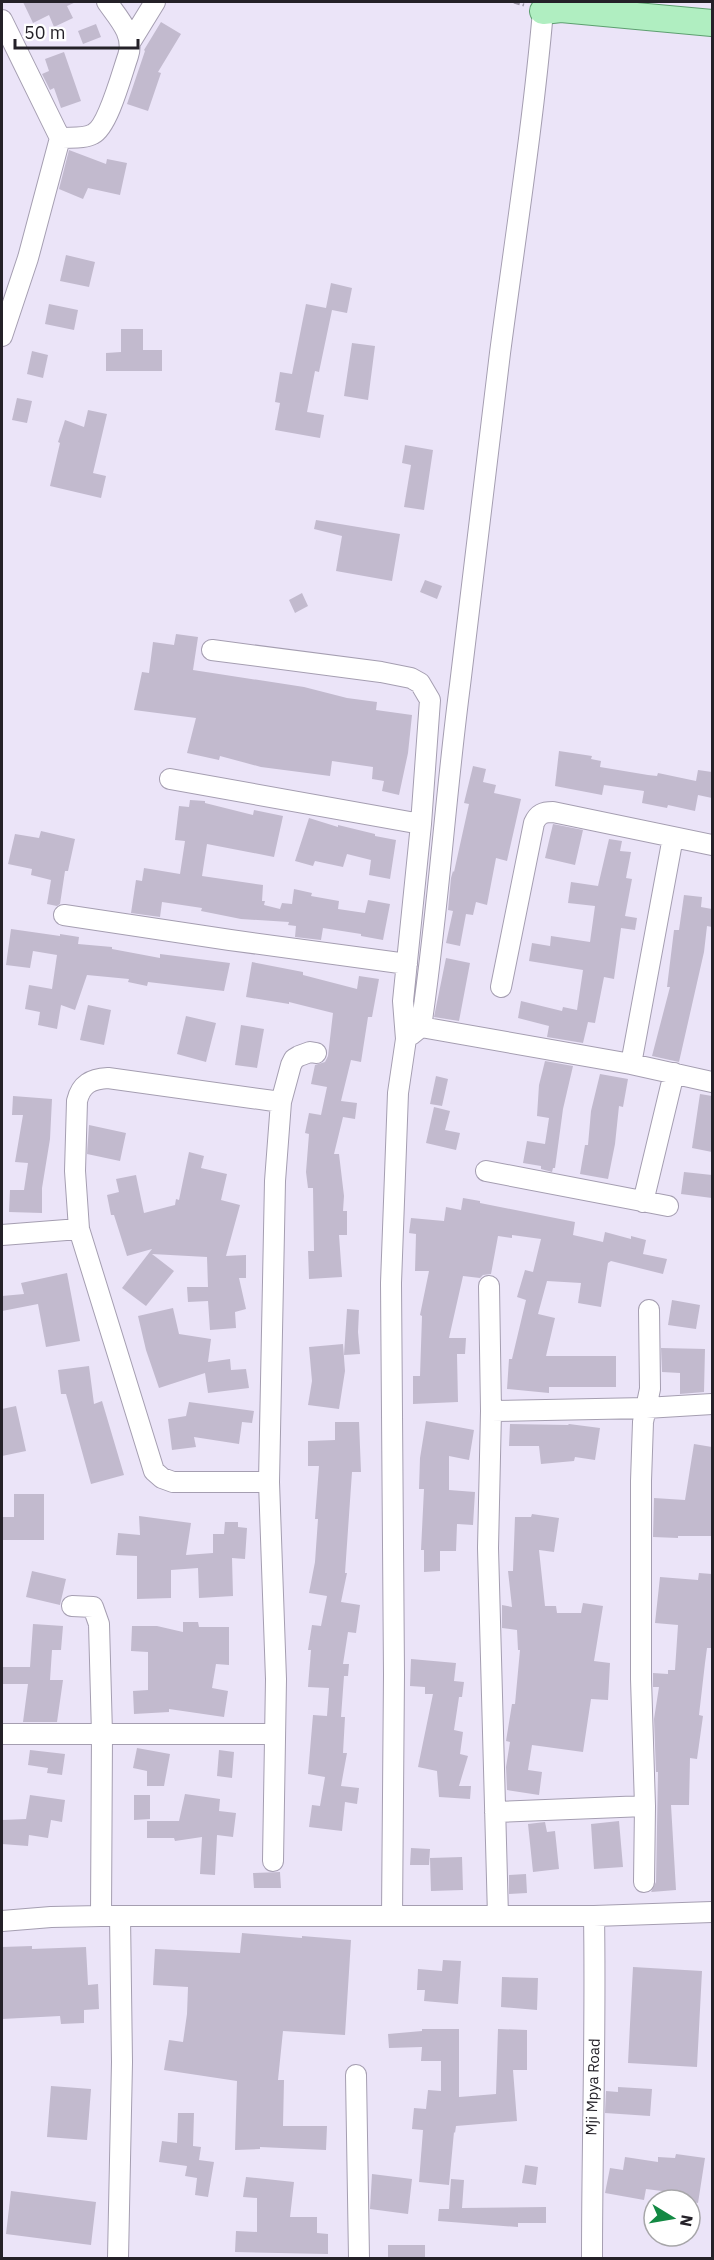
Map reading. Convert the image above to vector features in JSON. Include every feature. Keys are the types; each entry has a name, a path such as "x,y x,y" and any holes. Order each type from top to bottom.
{"main road":[{"path":"543,11 561,9 712,23"}],"street":[{"path":"107,2 129,34 131,41"},
{"path":"60,138 91,136 102,126 128,56 131,41 155,2"},
{"path":"392,1916 394,1662 391,1283 398,1093 413,1033 439,885 453,735 537,82 543,11"},
{"path":"2,20 60,138 28,258 2,336"},
{"path":"212,650 411,678 420,683 430,700 421,824 403,1001 413,1033"},
{"path":"170,779 421,824"},
{"path":"501,987 537,816 553,812 712,845"},
{"path":"631,1064 673,837"},
{"path":"64,915 406,964"},
{"path":"413,1033 631,1064 712,1082"},
{"path":"273,1861 276,1679 269,1482 275,1180 281,1102 294,1059 304,1053 316,1053"},
{"path":"643,1202 674,1074"},
{"path":"269,1482 173,1482 162,1478 154,1471 79,1229 75,1171 76,1101 79,1092 87,1082 108,1078 281,1102"},
{"path":"486,1171 668,1206"},
{"path":"2,1235 79,1229"},
{"path":"489,1286 491,1411 488,1548 498,1916"},
{"path":"644,1882 645,1806 640,1562 641,1444 650,1389 649,1310"},
{"path":"491,1411 646,1408 712,1404"},
{"path":"72,1605 93,1607 98,1617 111,1916 122,2062 118,2259"},
{"path":"2,1734 274,1734"},
{"path":"495,1812 645,1806"},
{"path":"2,1921 111,1916 594,1916 712,1912"},
{"name":"Mji Mpya Road","path":"592,2259 592,2144 596,2018 594,1916"},
{"path":"356,2075 359,2259"}],"building":[{"path":"23,2 76,2 67,6 73,18 54,27 49,15 33,23"},
{"path":"161,22 181,34 158,72 161,73 148,111 127,104 144,50"},
{"path":"96,24 101,37 83,44 78,31"},
{"path":"64,52 81,101 61,108 54,88 50,90 42,74 49,71 45,59"},
{"path":"69,150 106,164 107,159 127,163 120,195 88,188 83,199 59,189"},
{"path":"66,255 95,262 89,287 60,281"},
{"path":"331,283 352,288 347,313 332,310 319,372 315,371 307,412 324,415 320,438 275,430 280,403 275,402 280,372 292,374 306,304 326,308"},
{"path":"49,304 78,310 74,330 45,324"},
{"path":"121,329 143,329 143,350 162,350 162,371 106,371 106,353 121,352"},
{"path":"352,343 375,346 368,400 344,396"},
{"path":"32,351 48,355 43,378 27,374"},
{"path":"17,398 32,401 27,423 12,420"},
{"path":"88,410 107,414 93,473 106,476 101,498 50,486 60,443 58,442 65,420 84,427"},
{"path":"405,445 433,450 424,510 404,507 411,465 402,463"},
{"path":"316,520 400,534 392,581 336,571 342,536 314,529"},
{"path":"425,580 442,586 437,599 420,592"},
{"path":"302,593 308,606 295,613 289,600"},
{"path":"176,634 198,637 193,670 304,687 347,698 377,702 376,710 412,715 408,753 399,795 382,791 384,781 372,779 373,767 332,761 330,776 261,767 220,756 219,760 187,753 196,718 134,710 142,672 149,673 153,642 174,645"},
{"path":"559,751 592,756 591,759 601,761 600,767 648,775 657,776 658,773 696,781 698,770 712,772 712,798 698,795 695,811 668,805 667,808 642,803 644,791 604,785 602,795 555,786"},
{"path":"473,766 486,769 483,782 496,785 494,793 521,799 507,861 496,858 487,905 476,902 473,915 466,914 460,946 446,943 453,911 448,910 451,878 469,804 464,803"},
{"path":"190,800 205,801 205,803 253,815 254,810 283,816 274,857 207,844 202,876 263,885 264,905 280,909 282,903 292,904 294,889 312,893 311,896 339,901 338,909 365,913 368,900 390,904 383,940 323,928 321,940 295,937 296,926 288,925 289,922 241,919 201,911 202,908 162,902 160,917 131,913 136,880 142,881 144,868 180,874 185,841 175,840 179,806 189,807"},
{"path":"309,818 396,840 390,879 369,875 371,860 347,854 343,867 315,861 313,866 295,861"},
{"path":"553,824 583,830 575,865 545,858"},
{"path":"41,831 75,839 68,871 65,871 60,904 57,906 47,904 51,880 31,875 32,869 8,864 15,834 39,838"},
{"path":"609,839 622,841 620,851 631,852 626,878 632,879 625,916 637,918 635,930 621,928 614,979 604,977 595,1023 588,1022 583,1043 547,1037 549,1026 518,1018 521,1001 562,1011 563,1007 577,1010 583,970 529,961 532,943 550,946 551,936 590,942 595,906 568,903 571,882 598,886"},
{"path":"684,895 702,897 701,907 712,909 712,927 707,926 704,952 679,1062 652,1056 670,987 667,987 674,930 679,930"},
{"path":"11,929 79,937 78,944 112,947 112,949 160,958 160,954 230,963 224,991 148,982 147,986 128,982 129,979 87,975 75,1010 61,1005 57,1029 38,1025 40,1012 25,1009 29,985 52,989 57,955 33,951 30,968 6,965"},
{"path":"446,958 470,963 459,1021 434,1017"},
{"path":"252,962 303,972 303,975 357,989 359,976 379,979 372,1017 368,1017 361,1062 351,1060 341,1101 357,1103 355,1119 343,1117 334,1154 339,1154 344,1196 343,1211 347,1211 347,1235 339,1235 342,1277 309,1279 308,1251 314,1251 313,1188 308,1188 306,1172 309,1134 305,1133 309,1113 321,1115 327,1087 311,1084 315,1065 325,1062 328,1056 333,1013 289,1002 289,1004 246,997"},
{"path":"88,1005 111,1010 104,1045 80,1040"},
{"path":"186,1016 216,1023 206,1062 177,1054"},
{"path":"241,1025 264,1029 257,1068 235,1065"},
{"path":"545,1061 573,1066 563,1109 555,1168 552,1172 541,1169 541,1166 523,1163 527,1141 545,1144 549,1118 537,1116 539,1085"},
{"path":"600,1074 628,1079 623,1107 619,1106 608,1179 580,1174 585,1145 588,1145 591,1111"},
{"path":"436,1076 448,1079 442,1106 430,1104"},
{"path":"700,1094 712,1096 712,1152 692,1148"},
{"path":"13,1096 52,1099 50,1139 42,1188 42,1213 9,1212 10,1190 24,1190 28,1163 15,1162 23,1115 12,1115"},
{"path":"434,1107 450,1111 445,1130 460,1133 456,1150 426,1143"},
{"path":"89,1125 126,1133 120,1161 87,1154"},
{"path":"189,1152 204,1156 201,1168 227,1174 221,1200 240,1205 226,1256 246,1255 246,1278 239,1278 246,1309 235,1312 236,1328 210,1330 208,1301 188,1302 187,1287 208,1287 207,1257 152,1254 174,1271 146,1306 122,1288 152,1249 127,1256 114,1215 111,1215 107,1195 119,1192 116,1179 136,1175 144,1213 175,1205 176,1199 179,1200"},
{"path":"684,1172 712,1175 712,1198 681,1194"},
{"path":"463,1198 575,1222 573,1235 603,1242 605,1232 631,1239 631,1236 646,1240 643,1254 667,1259 663,1274 611,1261 608,1263 601,1307 578,1303 581,1283 547,1281 538,1314 555,1318 546,1356 616,1356 616,1387 549,1387 549,1393 507,1389 509,1359 512,1359 526,1300 517,1297 525,1270 533,1272 541,1239 512,1235 512,1238 498,1236 491,1274 480,1278 463,1276 449,1338 466,1338 465,1354 457,1354 458,1402 413,1404 413,1376 420,1376 422,1316 420,1315 429,1271 415,1271 416,1234 409,1233 411,1218 444,1221 446,1207 461,1210"},
{"path":"67,1273 80,1341 46,1347 38,1304 2,1311 2,1296 24,1294 21,1283"},
{"path":"672,1300 700,1305 696,1329 668,1325"},
{"path":"173,1308 179,1334 211,1339 208,1362 230,1359 231,1370 246,1369 249,1388 208,1393 205,1373 159,1388 146,1350 138,1316"},
{"path":"347,1309 359,1310 360,1354 344,1355"},
{"path":"343,1344 345,1371 339,1409 308,1405 312,1381 309,1347"},
{"path":"661,1348 705,1349 704,1392 680,1394 680,1373 662,1372"},
{"path":"89,1366 94,1404 102,1401 124,1475 91,1484 66,1394 61,1394 58,1370"},
{"path":"189,1402 254,1411 252,1423 242,1422 239,1444 194,1437 196,1447 172,1450 168,1419 186,1416"},
{"path":"16,1406 26,1451 2,1456 2,1409"},
{"path":"426,1421 474,1430 469,1460 449,1456 449,1490 475,1492 473,1525 457,1524 456,1551 440,1551 440,1571 424,1572 424,1550 421,1550 424,1489 419,1489 420,1458"},
{"path":"335,1422 359,1422 361,1472 352,1472 345,1573 347,1573 341,1602 360,1605 356,1633 348,1632 343,1664 349,1664 348,1676 344,1676 341,1717 345,1717 343,1753 347,1753 341,1786 359,1788 357,1804 345,1802 342,1831 309,1827 312,1805 320,1806 325,1777 308,1774 313,1715 327,1716 329,1688 308,1687 311,1650 308,1650 312,1625 321,1626 327,1596 309,1593 315,1562 319,1466 308,1466 308,1441 335,1440"},
{"path":"510,1424 569,1424 600,1428 595,1460 575,1457 574,1461 541,1464 539,1446 509,1446"},
{"path":"694,1444 712,1447 712,1536 653,1537 654,1498 685,1500"},
{"path":"14,1494 44,1494 44,1540 2,1540 2,1517 14,1517"},
{"path":"532,1514 559,1518 554,1552 539,1550 545,1606 556,1606 557,1613 581,1613 583,1603 603,1606 594,1661 610,1663 608,1700 591,1699 583,1752 532,1745 528,1770 542,1772 539,1795 507,1790 506,1767 510,1742 506,1741 512,1704 515,1704 520,1650 518,1650 517,1630 502,1628 502,1605 512,1607 508,1571 513,1571 515,1517 531,1517"},
{"path":"139,1516 191,1523 186,1555 213,1553 213,1534 224,1534 225,1522 238,1522 238,1527 247,1528 245,1559 232,1558 233,1596 199,1598 198,1568 171,1570 171,1598 137,1599 137,1556 116,1555 118,1533 140,1535"},
{"path":"32,1571 66,1579 60,1605 26,1597"},
{"path":"699,1573 712,1574 712,1648 707,1648 699,1715 703,1716 697,1759 690,1758 689,1805 671,1805 676,1890 651,1892 656,1882 658,1772 656,1772 654,1719 659,1687 653,1687 653,1673 668,1674 668,1670 675,1670 678,1625 655,1623 660,1577 698,1580"},
{"path":"183,1622 198,1622 199,1627 229,1627 229,1665 216,1664 212,1688 228,1691 224,1717 169,1709 169,1712 134,1714 133,1691 148,1690 148,1652 131,1651 132,1626 157,1626 183,1632"},
{"path":"33,1624 63,1626 61,1650 52,1650 50,1680 63,1680 57,1722 23,1722 28,1684 2,1684 2,1667 30,1667"},
{"path":"411,1659 456,1663 454,1681 464,1682 462,1697 459,1697 454,1730 463,1732 460,1754 468,1756 459,1786 471,1786 470,1799 439,1797 437,1771 418,1767 433,1694 425,1694 425,1687 410,1686"},
{"path":"137,1748 170,1754 164,1786 147,1786 147,1771 133,1768"},
{"path":"30,1750 65,1754 62,1775 47,1773 48,1768 28,1765"},
{"path":"219,1750 234,1752 232,1778 217,1776"},
{"path":"185,1794 220,1799 219,1811 236,1813 233,1837 217,1835 215,1875 200,1874 202,1837 175,1841 174,1838 147,1838 147,1821 179,1821"},
{"path":"30,1795 65,1800 62,1822 51,1820 48,1838 29,1835 28,1846 2,1844 2,1820 26,1819"},
{"path":"134,1795 150,1795 150,1819 134,1820"},
{"path":"619,1821 623,1867 594,1869 591,1824"},
{"path":"545,1822 547,1832 555,1831 559,1869 533,1872 528,1824"},
{"path":"411,1848 430,1849 429,1865 410,1865"},
{"path":"462,1857 463,1890 431,1891 430,1858"},
{"path":"280,1872 281,1888 254,1888 253,1873"},
{"path":"526,1874 527,1893 509,1894 509,1875"},
{"path":"242,1933 351,1940 345,2035 283,2031 278,2080 284,2080 283,2126 327,2126 326,2150 260,2147 260,2149 235,2150 237,2081 164,2070 169,2040 183,2042 188,1987 153,1985 155,1949 240,1953"},
{"path":"32,1946 32,1949 86,1947 88,1985 98,1984 99,2009 84,2010 84,2023 61,2024 60,2016 2,2019 2,1947"},
{"path":"443,1960 461,1961 458,2004 424,2001 425,1990 417,1990 418,1969 442,1971"},
{"path":"633,1967 702,1971 697,2067 628,2063"},
{"path":"502,1977 538,1978 537,2010 501,2007"},
{"path":"422,2029 459,2029 459,2097 496,2094 498,2029 527,2030 527,2070 513,2070 517,2121 456,2126 449,2185 419,2182 423,2130 412,2129 414,2108 426,2109 428,2090 441,2091 441,2061 421,2061 422,2047 389,2048 388,2034 422,2031"},
{"path":"51,2086 91,2089 87,2140 47,2137"},
{"path":"618,2087 652,2089 650,2116 605,2113 606,2091 618,2092"},
{"path":"178,2113 194,2113 193,2146 201,2147 199,2160 214,2162 208,2197 195,2195 197,2178 185,2176 187,2166 159,2162 162,2141 177,2143"},
{"path":"676,2154 705,2158 700,2188 642,2188 642,2200 605,2193 610,2168 623,2170 625,2157 658,2162 658,2157 675,2158"},
{"path":"525,2165 538,2167 536,2185 522,2183"},
{"path":"372,2174 412,2179 408,2214 370,2209"},
{"path":"246,2177 294,2182 290,2217 317,2217 317,2233 328,2234 328,2254 235,2252 236,2231 257,2232 257,2198 243,2197"},
{"path":"451,2179 464,2180 462,2208 546,2207 546,2223 518,2223 518,2227 438,2221 439,2209 449,2209"},
{"path":"11,2191 96,2202 91,2245 6,2234"},
{"path":"388,2245 425,2245 425,2259 388,2259"}]}
